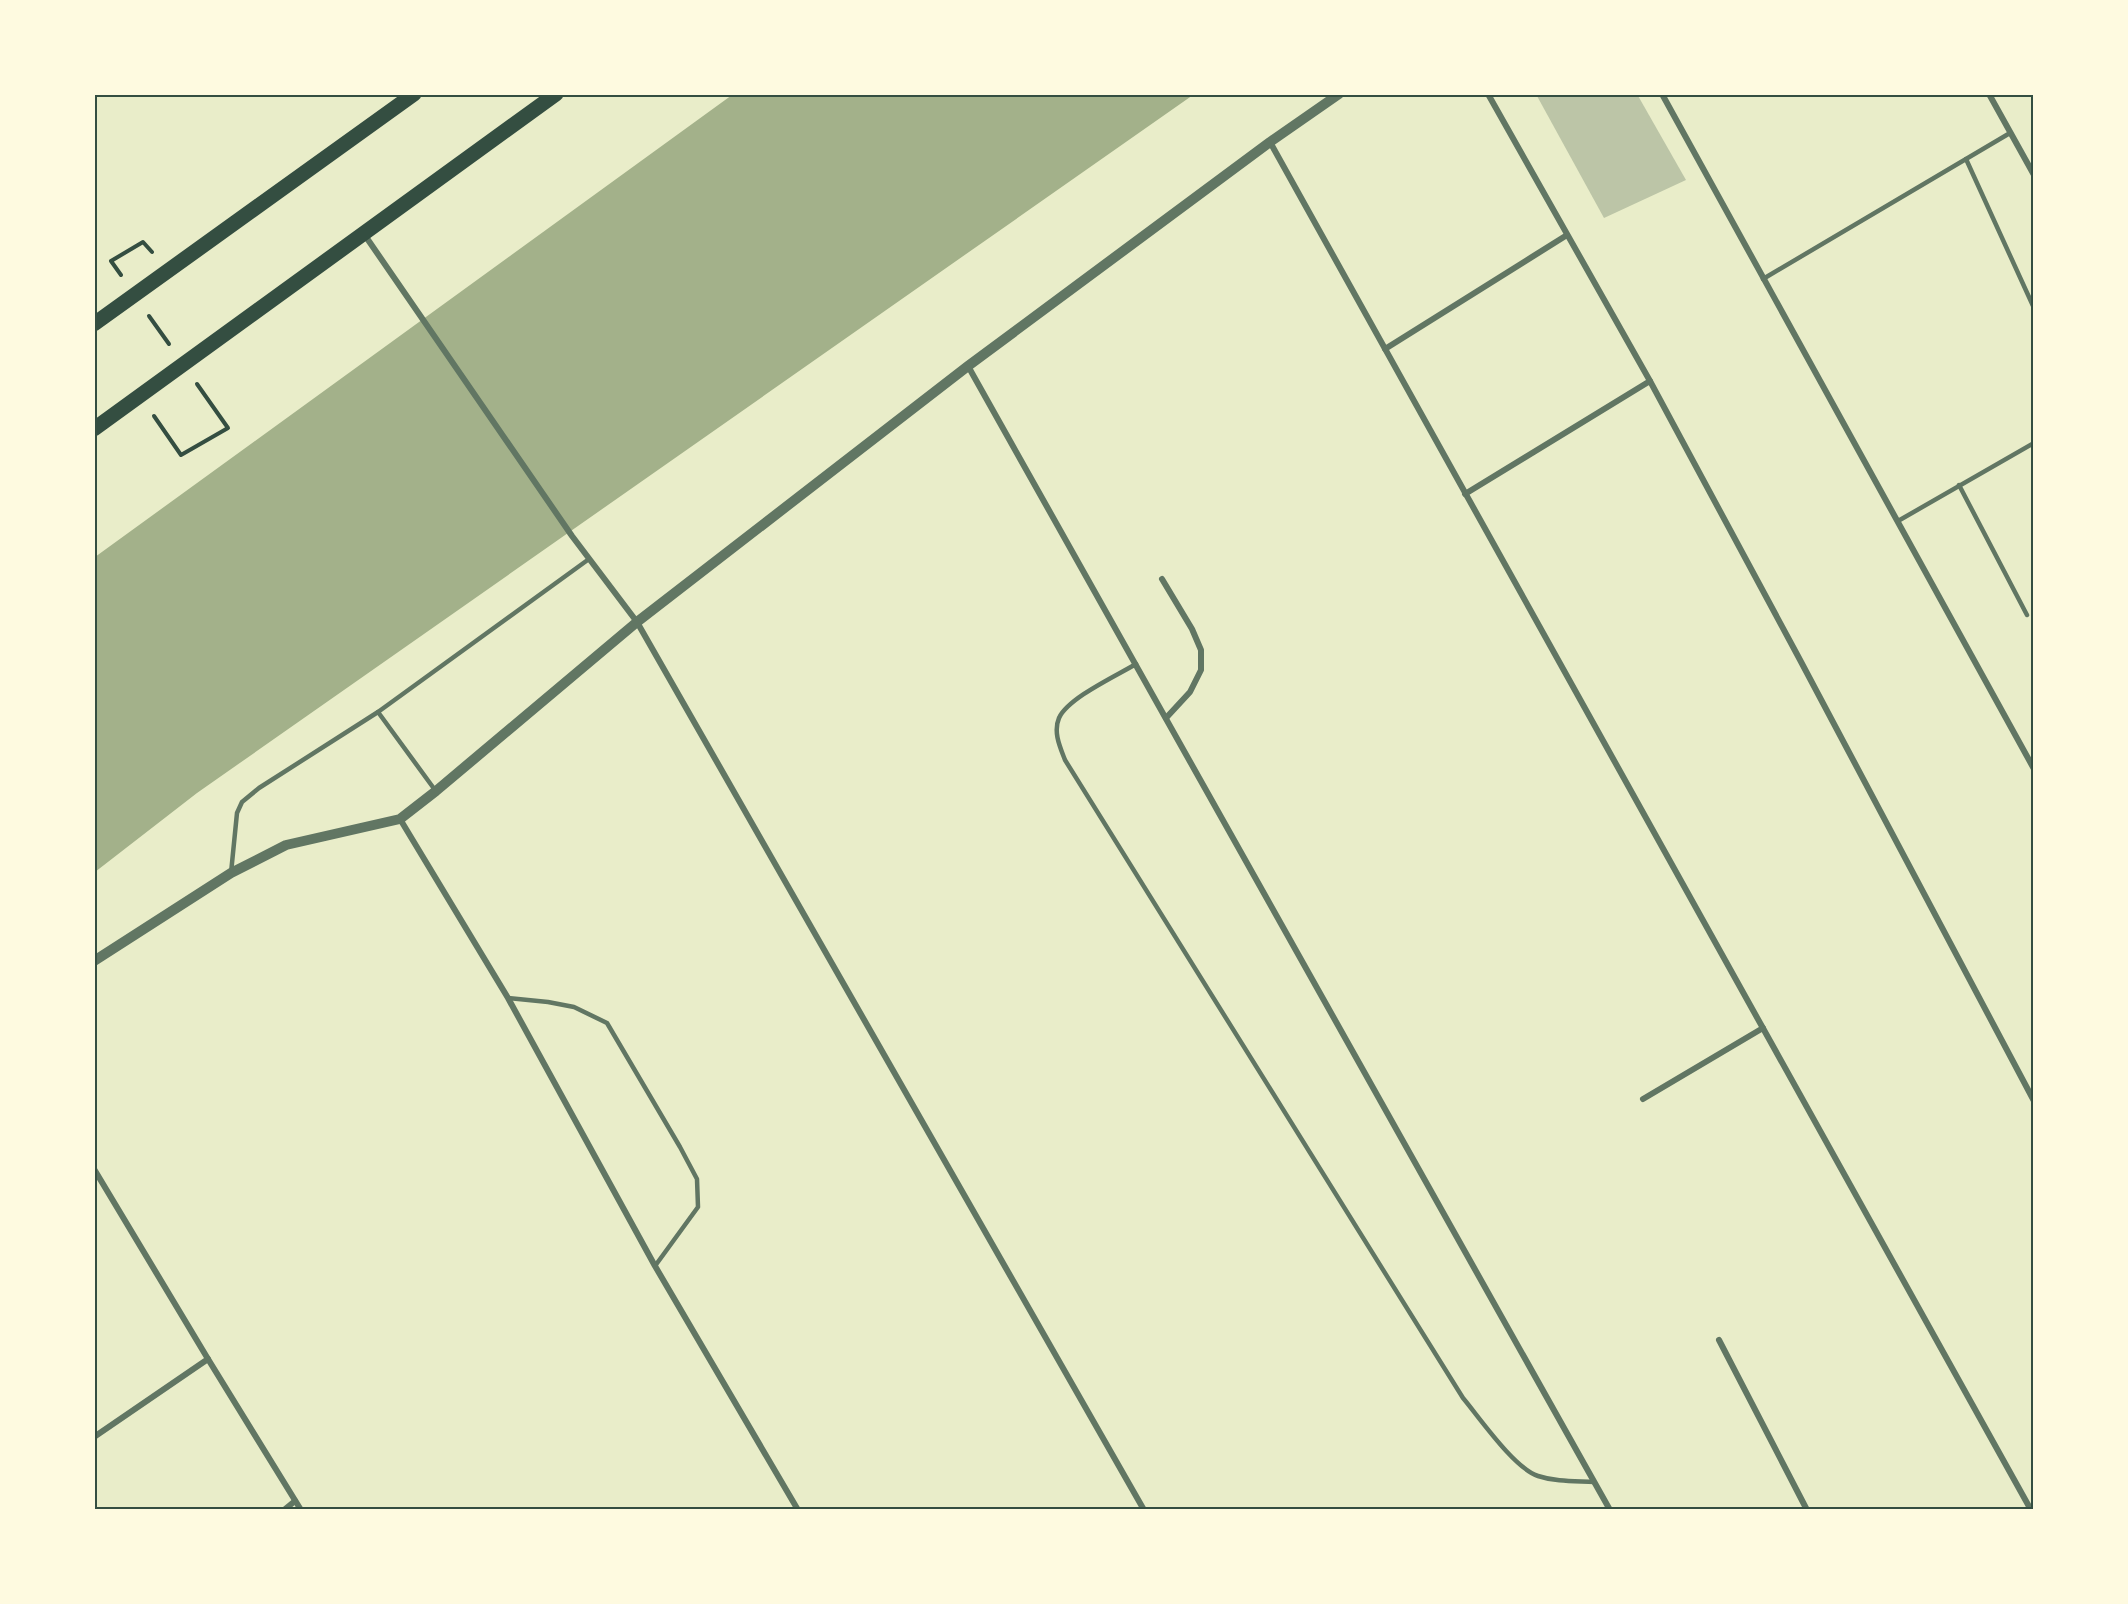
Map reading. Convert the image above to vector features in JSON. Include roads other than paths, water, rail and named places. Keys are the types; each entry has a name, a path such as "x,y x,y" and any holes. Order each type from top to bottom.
{"main road":[{"path":"94,324 414,94"},
{"path":"94,429 556,94"}],"street":[{"path":"94,961 231,873 286,845 400,819 637,622 968,366 1270,142 1339,94"},
{"path":"1488,94 1650,381 2034,1101"},
{"path":"1662,94 2034,768"},
{"path":"1989,94 2034,175"},
{"path":"1270,142 2031,1509"},
{"path":"364,234 572,536 637,622 1144,1509"},
{"path":"1385,349 1567,235"},
{"path":"968,366 1610,1509"},
{"path":"1465,494 1650,381"},
{"path":"1162,579 1201,650 1201,670 1191,692 1166,718"},
{"path":"400,819 508,998 656,1266 798,1509"},
{"path":"1643,1099 1763,1028"},
{"path":"94,1169 301,1509"},
{"path":"1719,1340 1808,1509"},
{"path":"94,1437 208,1359"},
{"path":"284,1509 296,1501"}],"lane":[{"path":"1763,279 2010,133"},
{"path":"1966,159 2034,308"},
{"path":"1898,521 2034,443"},
{"path":"1959,485 2027,615"},
{"path":"231,873 237,813 242,802 259,788 378,712 589,559"},
{"path":"1136,664 1078,697 1059,719 1057,738 1065,760 1463,1398 1512,1457 1535,1475 1559,1481 1594,1482"},
{"path":"378,712 436,791"},
{"path":"508,998 574,1007 607,1023 680,1147 697,1179 698,1207 656,1266"}]}
